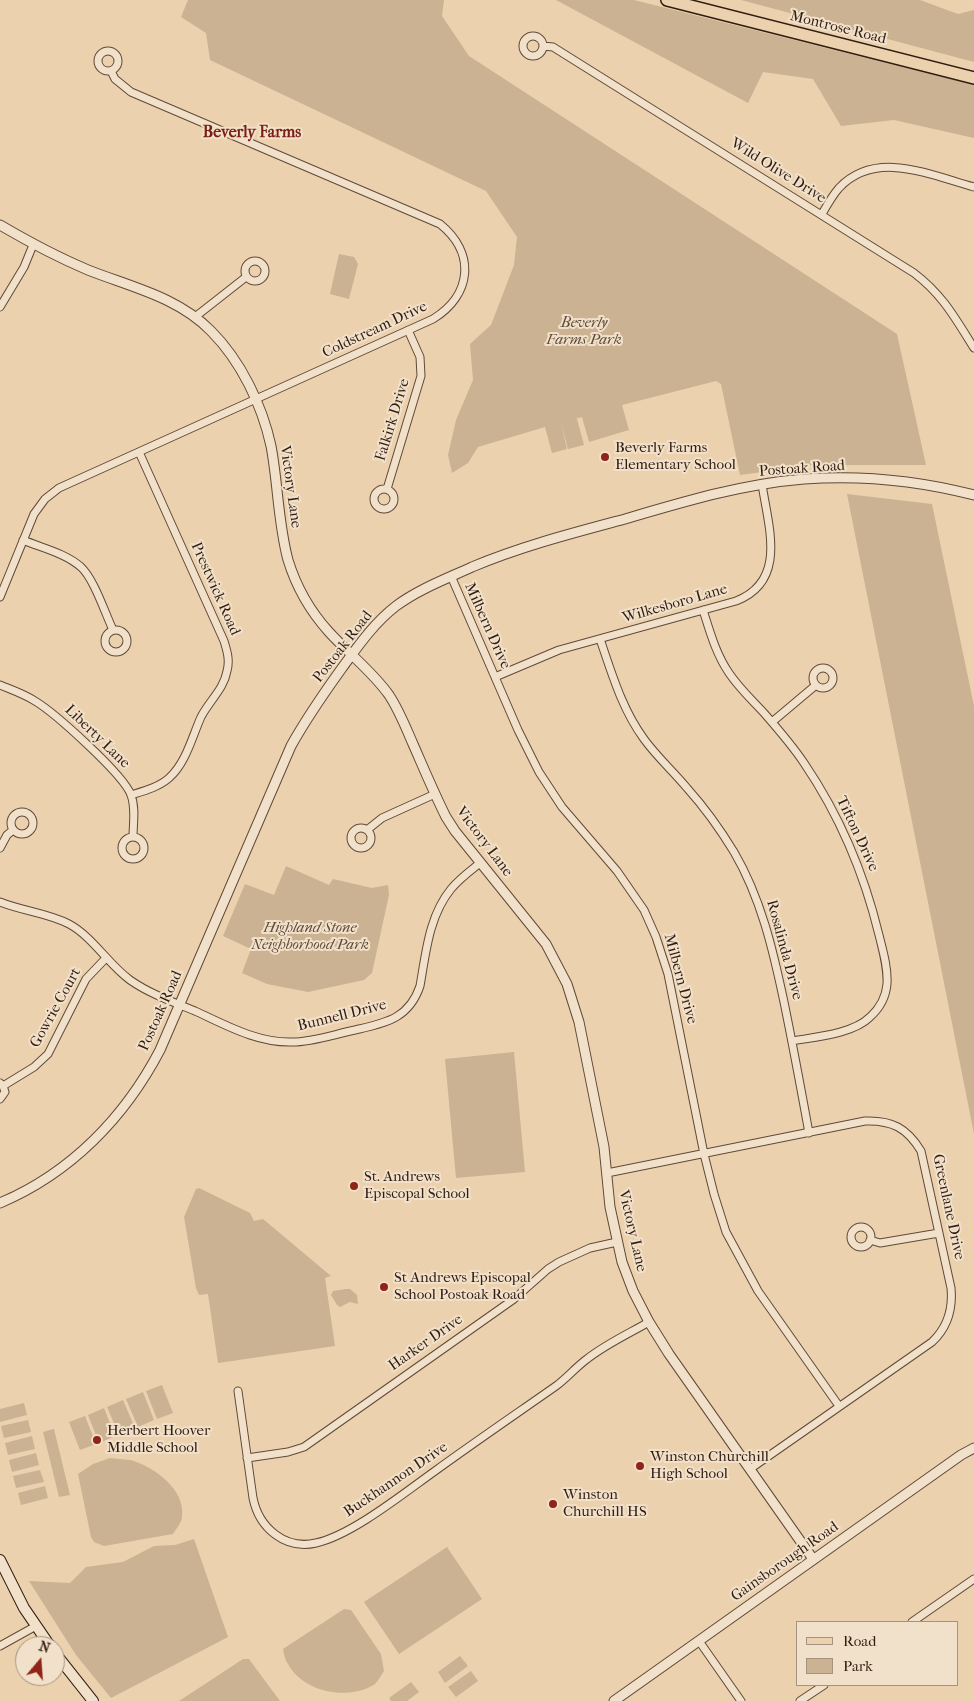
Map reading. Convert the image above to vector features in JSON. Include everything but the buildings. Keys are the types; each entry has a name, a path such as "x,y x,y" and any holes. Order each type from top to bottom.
{"main road":[{"name":"Montrose Road","path":"666,0 974,78"},
{"path":"0,1560 43,1636"},
{"path":"65,1666 93,1701"}],"street":[{"name":"Wild Olive Drive","path":"544,46 553,47 914,273 931,286 945,302 974,348"},
{"name":"Coldstream Drive","path":"0,596 34,514 53,492 72,481 433,319 448,309 462,288 465,267 463,256 459,246 448,231 430,220 131,92 115,79 111,71"},
{"path":"822,214 841,186 862,172 884,166 912,170 974,187"},
{"name":"Victory Lane","path":"0,225 33,245 60,258 167,300 195,317 211,331 234,359 255,399 267,430 284,542 295,578 316,616 329,632 382,686 393,701 450,824 546,944 567,984 582,1037 599,1122 610,1207 617,1242 630,1283 649,1322 669,1354 813,1559"},
{"path":"0,307 24,267 33,245"},
{"path":"195,317 246,277"},
{"name":"Falkirk Drive","path":"387,488 421,376 420,357 408,330"},
{"name":"Prestwick Road","path":"131,795 156,786 169,778 176,770 202,716 224,682 228,659 224,640 139,452"},
{"name":"Postoak Road","path":"0,1203 32,1188 82,1152 128,1103 149,1071 180,1005 291,746 314,707 352,654 395,607 410,596 486,561 549,539 697,499 762,484 804,479 844,478 911,483 974,495"},
{"name":"Wilkesboro Lane","path":"495,676 558,651 736,601 758,587 768,572 772,545 762,484"},
{"path":"24,540 62,555 80,567 89,577 113,630"},
{"name":"Milbern Drive","path":"450,576 523,740 545,783 562,807 626,883 644,910 656,937 670,980 704,1154 726,1232 758,1291 839,1406"},
{"name":"Tifton Drive","path":"703,610 712,640 729,673 803,761 842,828 853,852 870,900 883,950 887,975 885,994 882,1002 870,1018 848,1029 792,1041"},
{"name":"Rosalinda Drive","path":"600,639 616,686 644,739 710,816 735,853 748,880 766,928 792,1041 809,1133"},
{"name":"Liberty Lane","path":"0,685 35,701 52,713 114,771 131,795 133,837"},
{"path":"772,722 816,685"},
{"path":"367,830 382,818 435,794"},
{"path":"0,848 7,835 13,830"},
{"name":"Bunnell Drive","path":"0,902 15,908 49,916 69,924 130,980 151,993 256,1037 278,1042 304,1041 390,1021 407,1009 418,992 432,925 439,907 452,887 480,863"},
{"name":"Gowrie Court","path":"0,1100 5,1092 2,1084 34,1067 48,1054 86,979 106,958"},
{"name":"Greenlane Drive","path":"607,1173 856,1123 876,1121 890,1123 904,1130 918,1145 924,1157 952,1288 951,1310 946,1323 932,1342 750,1469"},
{"path":"870,1240 880,1243 939,1232"},
{"name":"Harker Drive","path":"247,1458 288,1452 304,1447 514,1299 548,1269 590,1248 617,1242"},
{"name":"Buckhannon Drive","path":"238,1391 256,1513 274,1535 291,1543 314,1544 325,1541 349,1529 376,1512 568,1377 598,1351 649,1322"},
{"name":"Gainsborough Road","path":"614,1701 813,1559 974,1448"},
{"path":"913,1621 974,1578"},
{"path":"0,1646 36,1626"},
{"path":"699,1641 741,1701"},
{"path":"800,1701 822,1686"}],"green space":[{"name":"Beverly Farms Park","path":"188,0 444,0 442,16 469,56 897,334 926,465 813,465 740,475 721,384 716,381 622,405 629,430 589,442 582,417 575,419 577,419 584,445 568,449 561,423 567,449 552,453 545,427 478,447 468,463 452,473 448,455 456,420 473,380 470,344 491,325 514,265 517,237 486,191 210,60 206,33 181,17"},
{"path":"556,0 634,0 974,85 974,138 894,120 841,126 813,79 763,72 748,103"},
{"path":"741,0 920,0 958,14 974,10 974,62"},
{"path":"339,254 354,257 358,264 349,299 330,294"},
{"path":"847,494 932,504 974,706 974,1134"},
{"name":"Highland Stone Neighborhood Park","path":"286,866 329,885 333,879 372,888 388,885 389,895 372,973 364,980 308,992 267,984 242,973 251,949 223,936 245,884 274,895"},
{"path":"514,1052 525,1172 456,1178 445,1059"},
{"path":"199,1188 250,1213 254,1221 263,1219 331,1276 325,1278 335,1346 218,1363 208,1294 199,1295 196,1288 184,1217 196,1189"},
{"path":"350,1289 357,1295 358,1304 350,1302 340,1307 337,1305 331,1295 333,1291"},
{"path":"162,1385 173,1413 157,1419 146,1391"},
{"path":"143,1392 154,1420 138,1427 126,1399"},
{"path":"123,1400 135,1428 119,1435 107,1407"},
{"path":"24,1403 27,1415 0,1422 0,1409"},
{"path":"104,1408 115,1436 99,1443 88,1415"},
{"path":"85,1416 96,1444 80,1450 69,1422"},
{"path":"28,1420 31,1432 4,1438 1,1426"},
{"path":"54,1429 70,1495 59,1497 43,1432"},
{"path":"32,1436 35,1449 8,1455 5,1443"},
{"path":"36,1453 39,1465 12,1472 9,1460"},
{"path":"110,1458 139,1463 158,1473 173,1488 179,1497 182,1517 173,1534 104,1546 94,1542 91,1537 78,1474 93,1464"},
{"path":"40,1470 44,1482 16,1488 13,1476"},
{"path":"45,1486 48,1498 21,1505 18,1493"},
{"path":"194,1539 228,1637 111,1698 76,1655 29,1581 70,1583 86,1567 123,1562 154,1546 175,1545"},
{"path":"447,1547 482,1599 399,1654 364,1602"},
{"path":"344,1609 351,1610 381,1654 384,1671 375,1684 353,1692 340,1693 316,1688 305,1682 295,1674 288,1664 283,1649"},
{"path":"460,1656 468,1666 445,1683 438,1672"},
{"path":"243,1659 249,1659 280,1701 179,1701"},
{"path":"471,1671 478,1681 456,1697 448,1687"},
{"path":"411,1682 419,1692 407,1701 391,1701 389,1698"}],"place":[{"name":"Beverly Farms Elementary School","path":"605,457"},
{"name":"St. Andrews Episcopal School","path":"354,1186"},
{"name":"St Andrews Episcopal School Postoak Road","path":"384,1287"},
{"name":"Herbert Hoover Middle School","path":"97,1440"},
{"name":"Winston Churchill High School","path":"640,1466"},
{"name":"Winston Churchill HS","path":"553,1504"}],"district":[{"name":"Beverly Farms","path":"252,133"}]}
